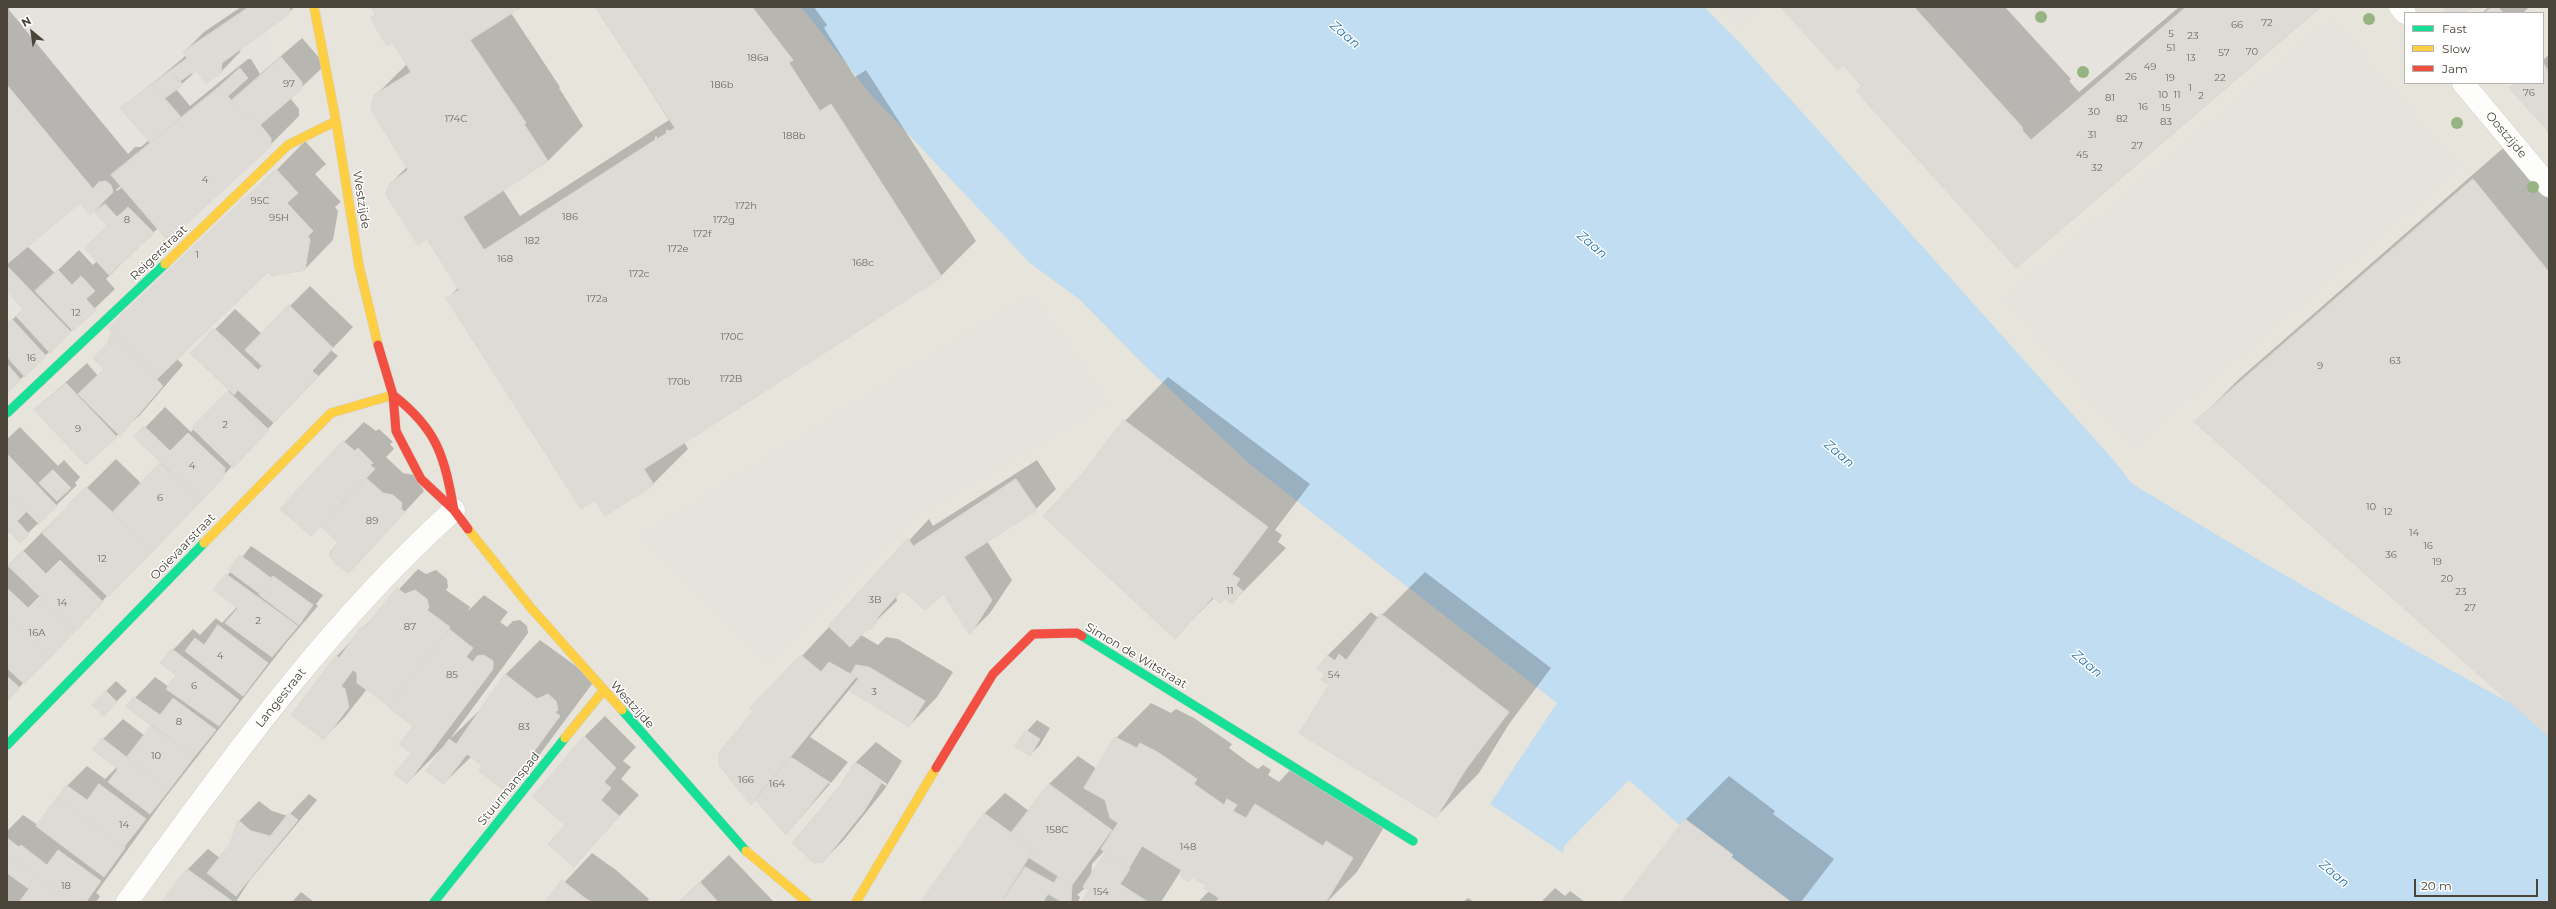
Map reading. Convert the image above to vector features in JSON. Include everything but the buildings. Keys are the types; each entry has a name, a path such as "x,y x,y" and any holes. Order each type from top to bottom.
{"street":[{"name":"Westzijde","path":"314,7 336,121 359,266 373,330 393,395 396,431 411,461 421,479 454,510 485,554 603,691 754,860 807,902"},
{"name":"Oostzijde","path":"2464,84 2549,186"},
{"name":"Reigerstraat","path":"7,413 90,337 288,145 336,121"},
{"name":"Westzijde","path":"393,395 422,419 434,441 446,464 454,510"},
{"name":"Ooievaarstraat","path":"7,744 331,413 393,395"},
{"name":"Langestraat","path":"127,902 226,766 320,651 408,551 454,510"},
{"name":"Simon de Witstraat","path":"856,902 992,674 1034,634 1077,633 1413,841"},
{"name":"Stuurmanspad","path":"434,902 603,691"}],"shaded area":[{"path":"7,7 2549,7 2549,902 7,902"},
{"path":"7,7 264,7 277,81 179,161 7,311"},
{"path":"1718,7 1764,7 1738,27"},
{"path":"1926,7 2170,7 2034,128"},
{"path":"2332,18 2460,168 2132,448 2004,299"},
{"path":"1032,293 1109,403 911,520 766,665 640,536"}],"water":[{"name":"Zaan","path":"801,7 1704,7 1740,43 2117,464 2131,483 2338,606 2549,724 2549,902 1766,902 1629,780 1564,846 1563,853 1490,804 1557,703 1252,466 1146,367 1079,299 1030,263 872,96"}],"traffic: fast":[{"path":"7,413 165,264"},
{"path":"7,745 204,543"},
{"path":"1082,636 1413,841"},
{"path":"622,710 746,851"},
{"path":"434,902 565,738"}],"traffic: slow":[{"path":"314,7 336,121 359,266 378,345"},
{"path":"165,264 288,145 336,121"},
{"path":"204,543 331,413 393,395"},
{"path":"468,529 531,608 622,710"},
{"path":"565,738 603,691"},
{"path":"856,902 936,768"},
{"path":"746,851 807,902"}],"traffic: jam":[{"path":"378,345 393,395 396,431 421,479 454,510 468,529"},
{"path":"393,395 420,420 437,445 447,474 454,510"},
{"path":"936,768 993,674 1033,634 1077,633 1082,636"}]}
